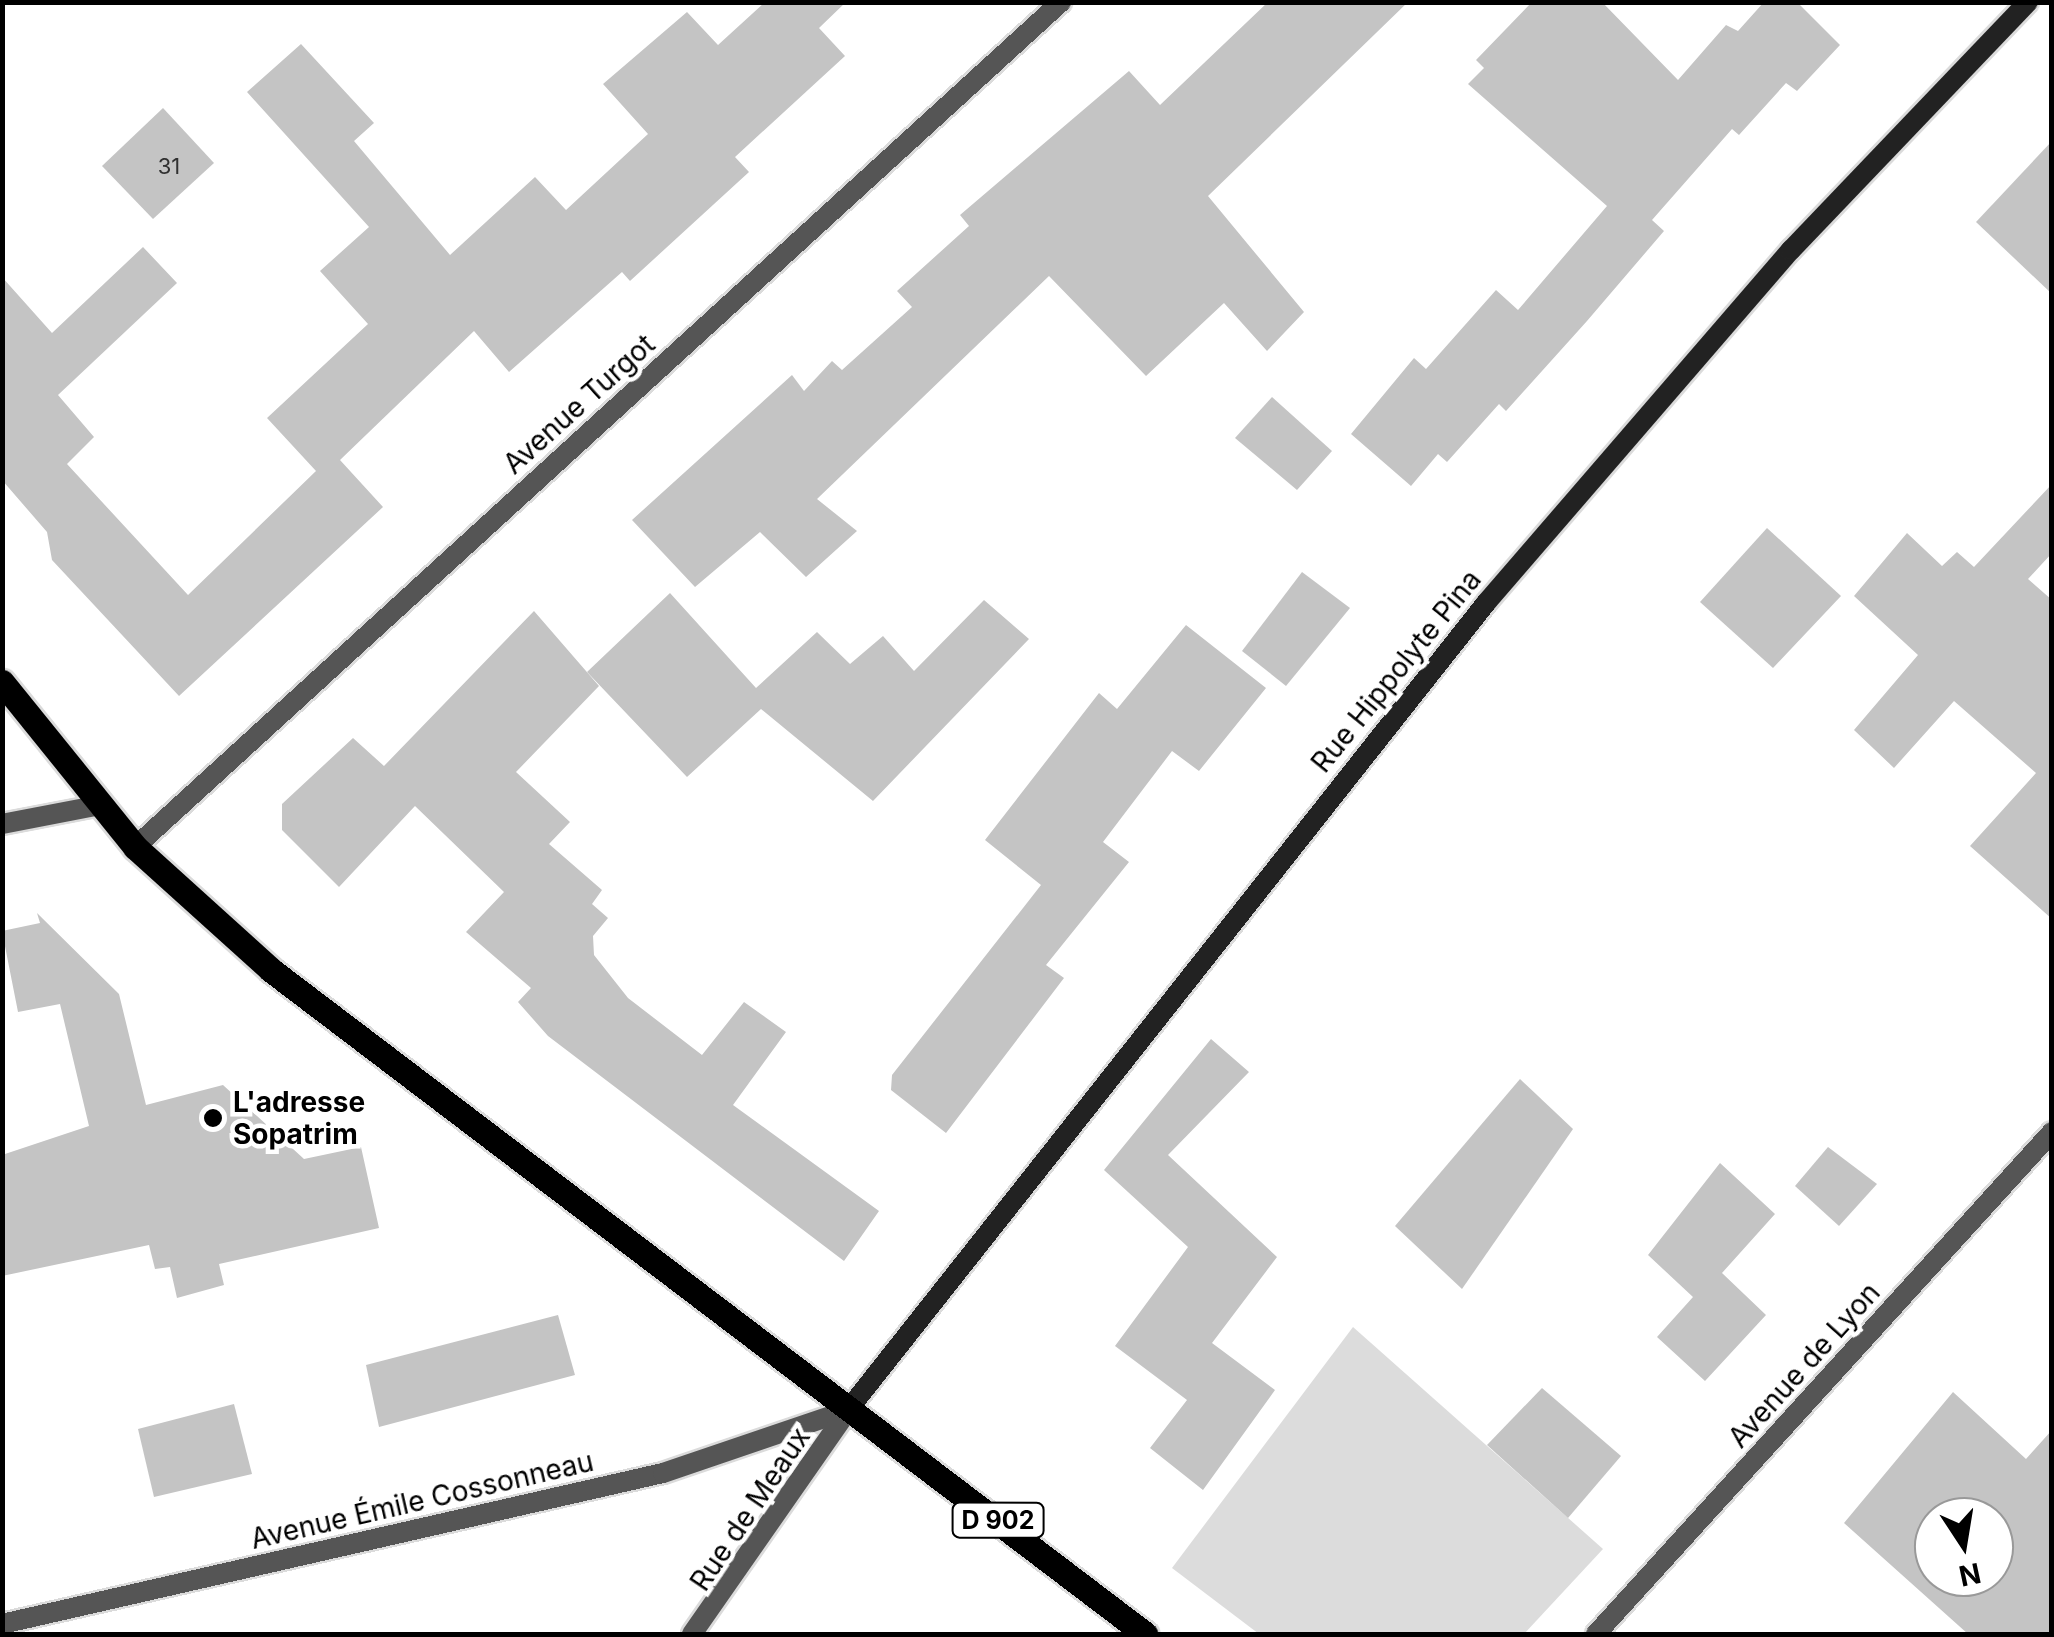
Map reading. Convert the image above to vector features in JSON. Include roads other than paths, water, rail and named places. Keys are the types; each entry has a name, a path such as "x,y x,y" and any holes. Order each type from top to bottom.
{"main road":[{"name":"Rue Hippolyte Pina","path":"848,1410 1486,602 1791,250 2028,2"},
{"name":"D 902","path":"2,682 135,847 271,970 1145,1634"}],"street":[{"name":"Avenue Turgot","path":"135,847 1062,2"},
{"path":"2,824 101,804"},
{"name":"Avenue de Lyon","path":"1596,1634 2052,1132"},
{"name":"Avenue Émile Cossonneau","path":"2,1624 664,1472 848,1410"},
{"name":"Rue de Meaux","path":"692,1634 848,1410"}],"place":[{"name":"L'adresse Sopatrim","path":"213,1118"}]}
